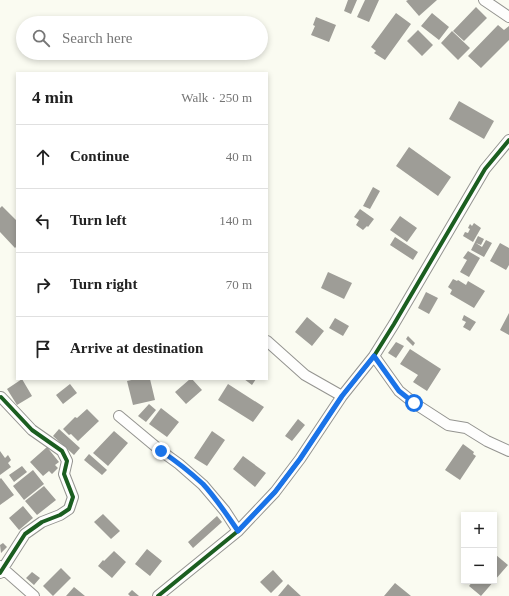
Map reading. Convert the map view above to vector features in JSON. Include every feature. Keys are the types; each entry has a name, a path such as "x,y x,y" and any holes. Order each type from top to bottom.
{"street":[{"path":"484,0 509,17"},
{"path":"158,596 238,531 275,492 300,459 342,396 374,356 485,169 509,140"},
{"path":"268,342 305,375 342,396"},
{"path":"374,356 399,391 414,403 444,423 466,428 487,441 509,451"},
{"path":"1,397 32,430 62,451 67,461 64,474 73,497 69,508 60,515 42,522 25,534 1,570 34,596"},
{"path":"119,416 203,485 225,511 238,531"}],"building":[{"path":"348,0 357,0 351,14 344,11"},
{"path":"365,0 379,0 369,22 357,17"},
{"path":"437,0 419,16 406,1"},
{"path":"476,7 487,18 464,41 453,31"},
{"path":"396,13 411,24 385,60 374,53 376,51 371,47"},
{"path":"432,13 449,27 439,40 421,26"},
{"path":"316,17 336,25 329,42 311,35 315,26 313,25"},
{"path":"498,25 504,30 509,26 509,40 481,68 468,56"},
{"path":"418,30 433,45 422,56 407,41"},
{"path":"452,31 470,48 458,60 441,43"},
{"path":"459,101 494,121 484,139 449,119"},
{"path":"409,147 451,177 438,196 396,166"},
{"path":"373,187 380,191 370,209 363,206"},
{"path":"2,206 16,220 15,248 0,232 0,208"},
{"path":"360,209 374,219 368,227 367,226 363,230 356,225 359,220 354,217"},
{"path":"400,216 417,228 407,242 390,230"},
{"path":"474,223 481,228 473,242 463,236 465,232 468,233 470,224 472,226"},
{"path":"478,236 484,239 481,245 476,243 482,247 486,240 492,243 484,257 471,250"},
{"path":"395,237 418,252 413,260 390,245"},
{"path":"500,243 509,248 509,265 506,270 490,261"},
{"path":"468,251 480,258 469,277 460,272 467,260 463,258"},
{"path":"328,272 352,283 344,299 321,288"},
{"path":"453,279 466,285 468,281 485,291 474,308 450,294 452,290 448,287"},
{"path":"426,292 438,298 429,314 418,308"},
{"path":"509,313 509,335 500,330"},
{"path":"464,315 476,322 470,331 463,327 466,322 462,320"},
{"path":"307,317 324,331 312,346 295,332"},
{"path":"335,318 349,326 343,336 329,328"},
{"path":"408,336 415,343 413,346 406,339"},
{"path":"396,342 404,346 396,358 388,353"},
{"path":"410,349 441,369 427,391 413,382 418,375 400,364"},
{"path":"23,380 32,396 17,405 7,389"},
{"path":"150,380 155,400 133,405 127,381"},
{"path":"189,380 193,380 202,390 186,404 175,392"},
{"path":"245,380 255,380 252,385"},
{"path":"70,384 77,393 63,404 56,395"},
{"path":"228,384 264,407 253,422 218,400"},
{"path":"149,404 156,410 146,422 138,416"},
{"path":"161,408 179,422 167,437 149,424"},
{"path":"87,409 99,421 78,441 63,429 75,417 77,418"},
{"path":"298,419 305,425 292,441 285,436"},
{"path":"59,429 80,448 74,455 53,436"},
{"path":"114,431 128,443 108,466 93,453"},
{"path":"212,431 225,440 207,466 194,458"},
{"path":"463,444 474,452 473,454 476,456 460,480 445,470"},
{"path":"47,447 59,462 55,465 58,468 52,474 49,471 43,476 30,462"},
{"path":"0,451 5,458 8,455 11,460 8,463 11,467 0,475"},
{"path":"89,454 107,470 102,475 84,460"},
{"path":"243,456 266,473 255,487 233,469"},
{"path":"22,466 27,472 14,482 9,475"},
{"path":"33,470 44,484 24,500 13,486"},
{"path":"1,478 14,495 0,505 0,479"},
{"path":"44,486 56,500 37,515 25,501"},
{"path":"23,506 33,518 19,530 9,518"},
{"path":"103,514 120,531 111,539 94,522"},
{"path":"217,516 222,522 193,548 188,542"},
{"path":"3,543 7,547 1,553 0,545"},
{"path":"147,549 162,561 150,576 135,564"},
{"path":"114,551 126,562 112,578 98,566"},
{"path":"497,556 508,565 497,578"},
{"path":"61,568 71,578 53,596 43,586"},
{"path":"273,570 283,581 271,593 260,582"},
{"path":"32,572 40,578 34,585 26,578"},
{"path":"395,583 411,596 384,596"},
{"path":"288,584 301,596 278,596"},
{"path":"471,584 491,584 481,596 469,586"},
{"path":"74,587 85,596 66,596"},
{"path":"132,590 139,596 130,596 128,594"}],"cycle path":[{"path":"158,596 238,531 275,492 300,459 342,396 374,356 485,169 509,140"},
{"path":"0,573 25,534 42,522 60,515 69,509 73,497 64,474 67,461 62,451 32,430 1,397"}],"route":[{"path":"161,451 179,464 203,485 225,511 238,531 275,492 300,459 342,396 374,356 399,391 414,403"}]}
